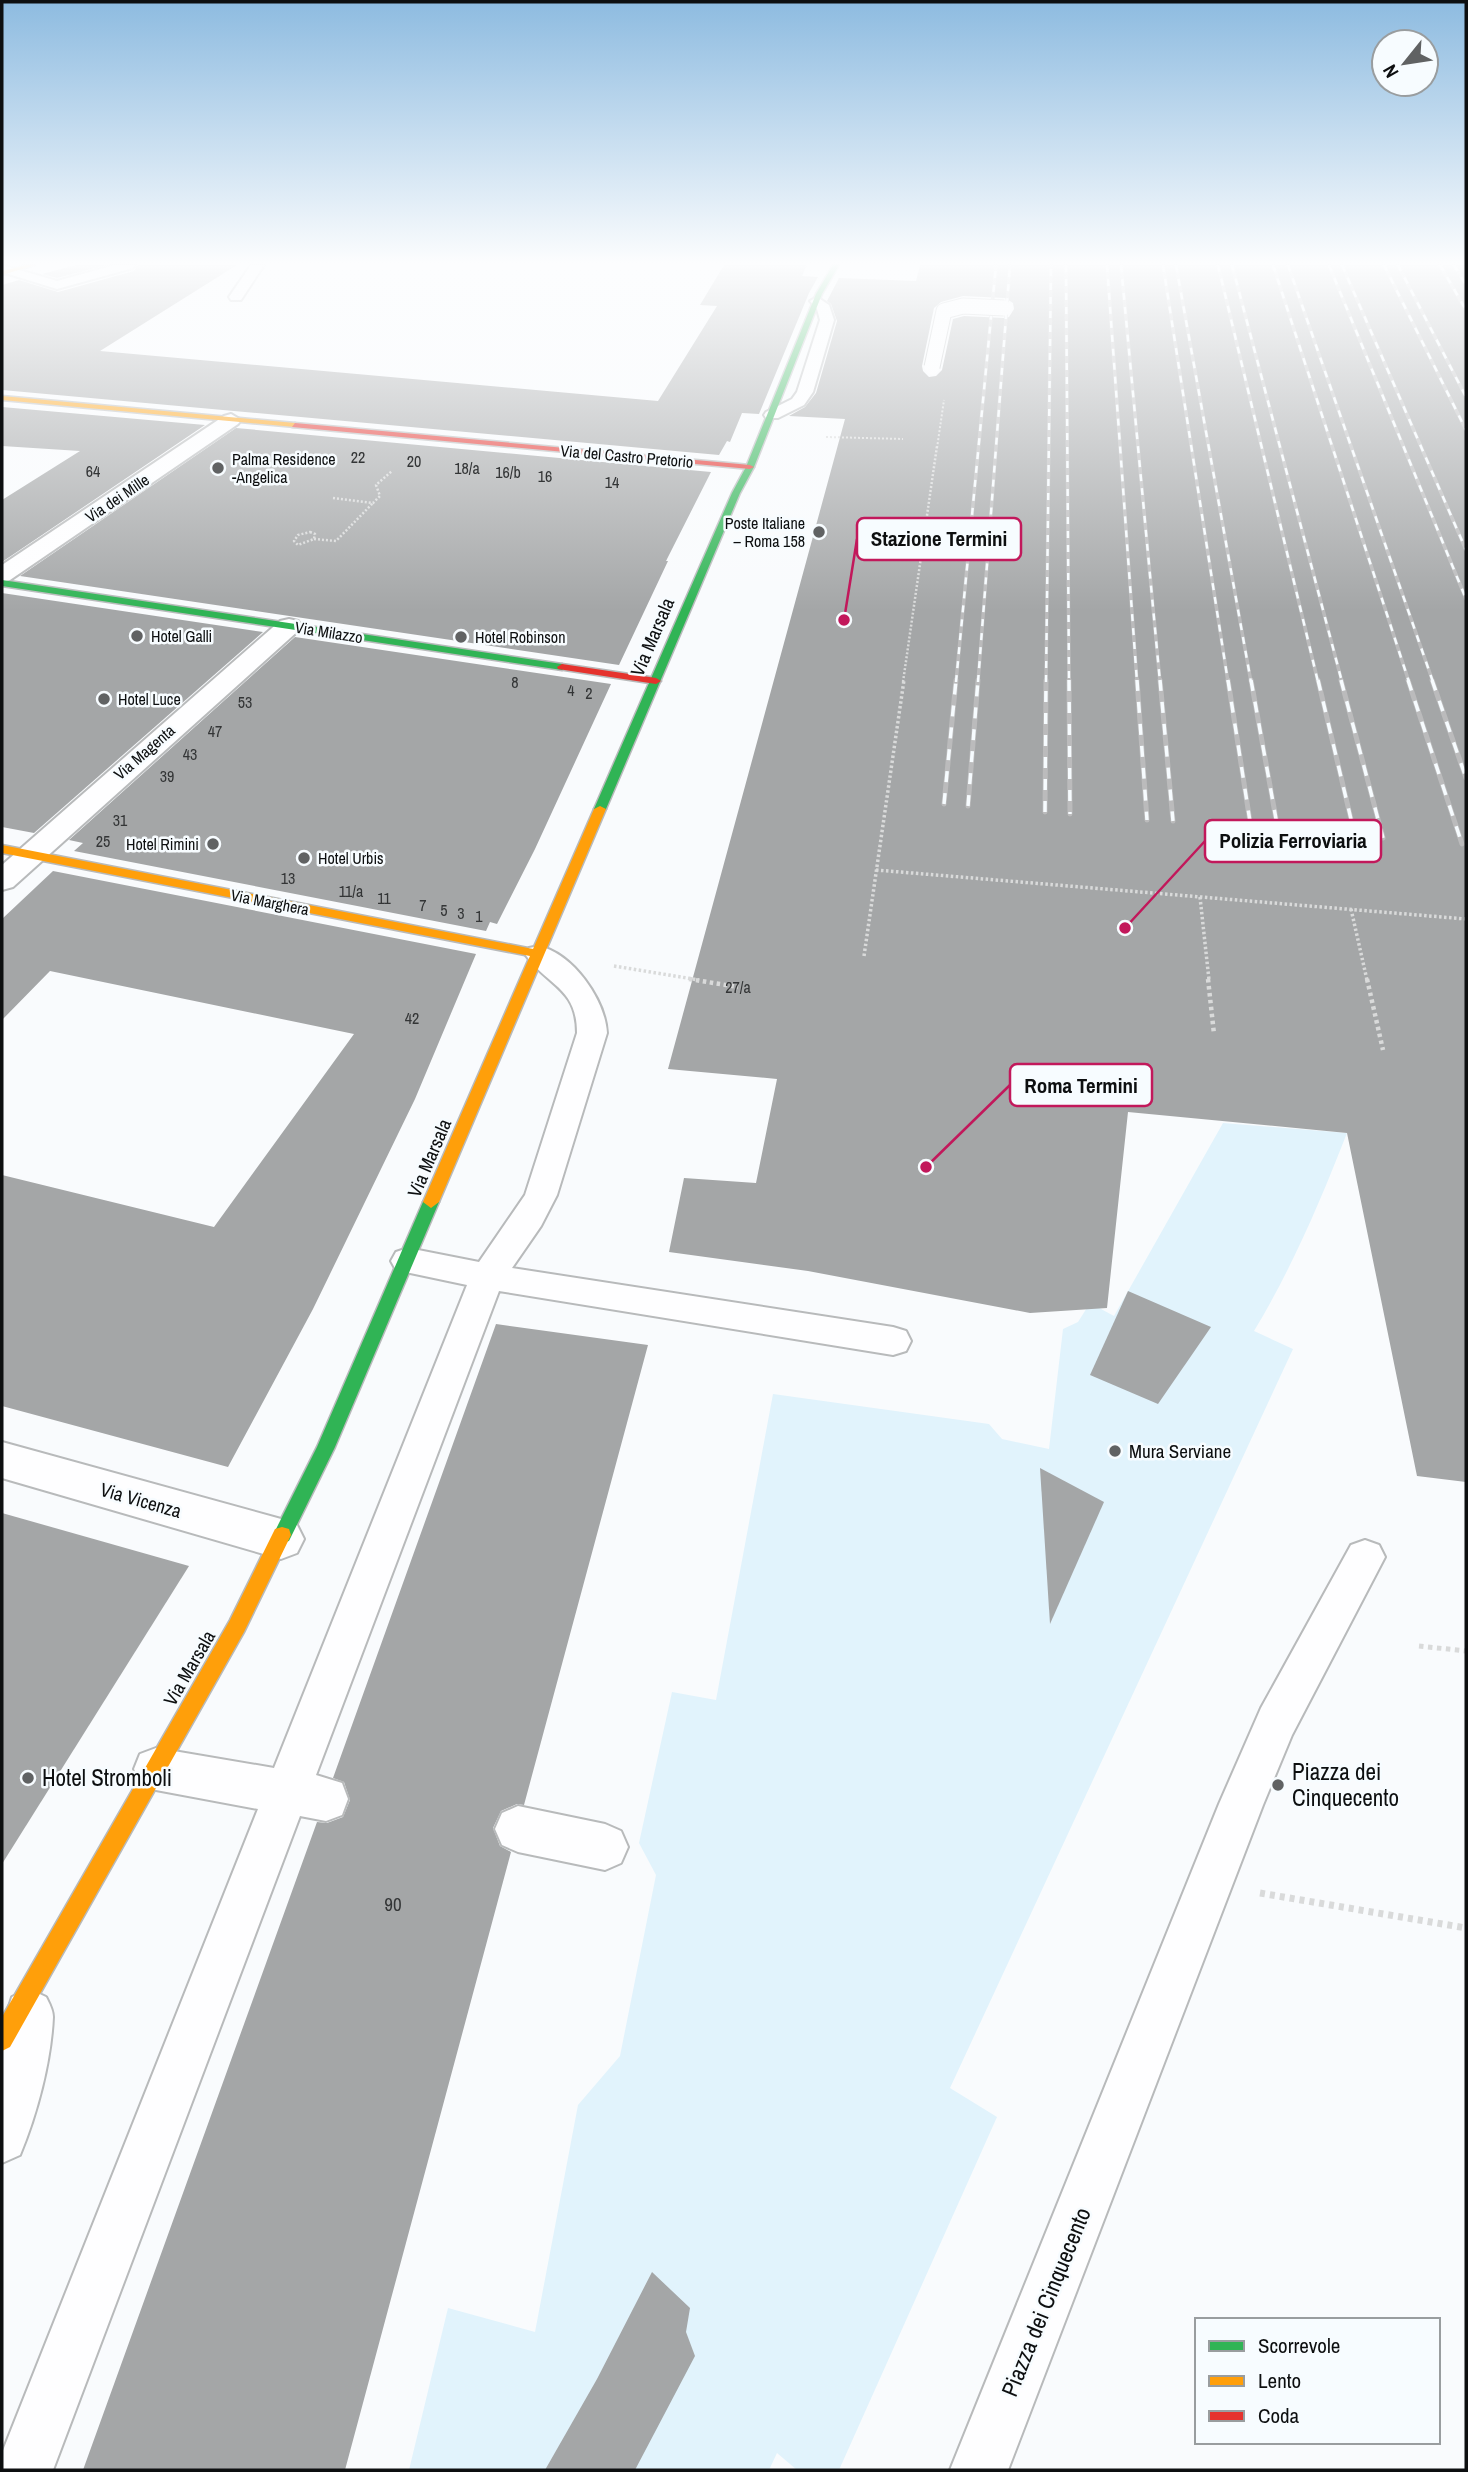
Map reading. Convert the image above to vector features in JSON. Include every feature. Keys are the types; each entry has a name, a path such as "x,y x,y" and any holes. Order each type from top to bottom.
{"street":[{"name":"Via del Castro Pretorio","path":"2,398 750,467"},
{"name":"Via Marsala","path":"2,2039 237,1626 326,1447 736,493 772,415"},
{"name":"Via dei Mille","path":"2,575 231,420"},
{"name":"Via Milazzo","path":"2,583 656,681"},
{"name":"Via Magenta","path":"2,881 289,626"},
{"name":"Via Marghera","path":"2,849 540,954"},
{"name":"Via Vicenza","path":"2,1460 281,1539"}],"lane":[{"path":"772,415 799,402 809,380"},
{"path":"24,2470 306,1796 488,1275 529,1218 541,1195 592,1033 593,1020 586,999 540,954"},
{"path":"408,1261 893,1341"},
{"name":"Piazza dei Cinquecento","path":"979,2470 1241,1804 1276,1723 1365,1557"},
{"path":"156,1769 306,1796"},
{"path":"517,1829 606,1847"},
{"path":"2,2137 20,2069 35,1982"}],"path":[{"path":"864,956 945,397"},
{"path":"826,437 903,439"},
{"path":"314,539 315,534 310,532 298,535 294,541 298,545 314,539 336,541 380,496 376,485 395,468"},
{"path":"332,498 373,503"},
{"path":"876,870 1466,919"},
{"path":"1200,897 1214,1034"},
{"path":"1351,909 1383,1050"},
{"path":"540,954 738,988"},
{"path":"1419,1646 1466,1651"},
{"path":"1257,1892 1466,1928"}],"shaded area":[{"path":"1223,1123 1347,1133 1305,1234 1254,1331 1293,1349 950,2088 997,2117 839,2470 797,2470 777,2453 769,2470 409,2470 448,2308 535,2332 578,2105 620,2056 656,1875 639,1843 672,1692 716,1700 773,1394 989,1424 1002,1439 1049,1449 1063,1329 1078,1322 1090,1303 1114,1316"}],"building":[{"path":"2,380 428,380 658,401 671,380 773,380 759,414 742,413 730,442 727,441 719,455 2,390"},
{"path":"820,380 1466,380 1466,1482 1417,1476 1347,1133 1128,1112 1107,1308 1030,1313 808,1271 669,1252 684,1178 756,1183 777,1079 668,1069 845,419 789,416 805,407 816,393"},
{"path":"2,407 205,425 2,562 2,500 80,451 2,446"},
{"path":"236,428 711,472 666,561 619,665 20,576"},
{"path":"2,593 263,632 34,833 2,827"},
{"path":"295,637 611,684 535,849 497,924 490,922 486,931 74,851 83,843 69,840"},
{"path":"53,871 476,954 415,1099 313,1309 228,1467 2,1406 2,1175 214,1227 354,1034 50,971 2,1020 2,919"},
{"path":"1128,1291 1211,1327 1158,1404 1090,1375"},
{"path":"496,1324 648,1345 524,1805 517,1804 501,1811 493,1828 500,1846 511,1852 345,2470 83,2470 317,1822 327,1823 343,1817 350,1800 344,1782 333,1778"},
{"path":"1040,1468 1104,1502 1050,1624"},
{"path":"2,1513 189,1566 2,1864"},
{"path":"652,2272 690,2308 686,2332 695,2356 635,2470 545,2470 597,2379"}],"railway":[{"path":"956,682 985,380"},
{"path":"978,682 1001,380"},
{"path":"1046,682 1050,380"},
{"path":"1067,380 1069,682"},
{"path":"1115,380 1137,682"},
{"path":"1132,380 1160,682"},
{"path":"1181,380 1228,682"},
{"path":"1197,380 1251,682"},
{"path":"1246,380 1318,682"},
{"path":"1262,380 1342,682"},
{"path":"1311,380 1409,682"},
{"path":"1328,380 1433,682"},
{"path":"1376,380 1466,599"},
{"path":"1392,380 1466,550"},
{"path":"1441,380 1466,430"},
{"path":"1457,380 1466,397"},
{"path":"944,804 956,680"},
{"path":"968,806 978,680"},
{"path":"1045,812 1046,680"},
{"path":"1069,680 1070,814"},
{"path":"1137,680 1147,820"},
{"path":"1160,680 1173,821"},
{"path":"1228,680 1251,828"},
{"path":"1251,680 1278,830"},
{"path":"1318,680 1355,836"},
{"path":"1341,680 1383,838"},
{"path":"1408,680 1462,844"},
{"path":"1432,680 1466,778"}],"traffic: fast":[{"path":"600,809 736,493 750,467 785,380"},
{"path":"2,583 562,667"},
{"path":"282,1535 326,1447 431,1202"}],"traffic: slow":[{"path":"2,398 295,425"},
{"path":"431,1202 600,809"},
{"path":"2,849 539,954"},
{"path":"2,2039 237,1626 282,1535"}],"traffic: jam":[{"path":"295,425 750,467"},
{"path":"562,667 656,681"}],"place":[{"name":"Palma Residence -Angelica","path":"218,468"},
{"name":"Poste Italiane – Roma 158","path":"819,532"},
{"name":"Stazione Termini","path":"844,620"},
{"name":"Hotel Galli","path":"137,636"},
{"name":"Hotel Robinson","path":"461,637"},
{"name":"Hotel Luce","path":"104,699"},
{"name":"Hotel Rimini","path":"213,844"},
{"name":"Hotel Urbis","path":"304,858"},
{"name":"Polizia Ferroviaria","path":"1125,928"},
{"name":"Roma Termini","path":"926,1167"},
{"name":"Mura Serviane","path":"1115,1451"},
{"name":"Hotel Stromboli","path":"28,1778"},
{"name":"Piazza dei Cinquecento","path":"1278,1785"}]}
